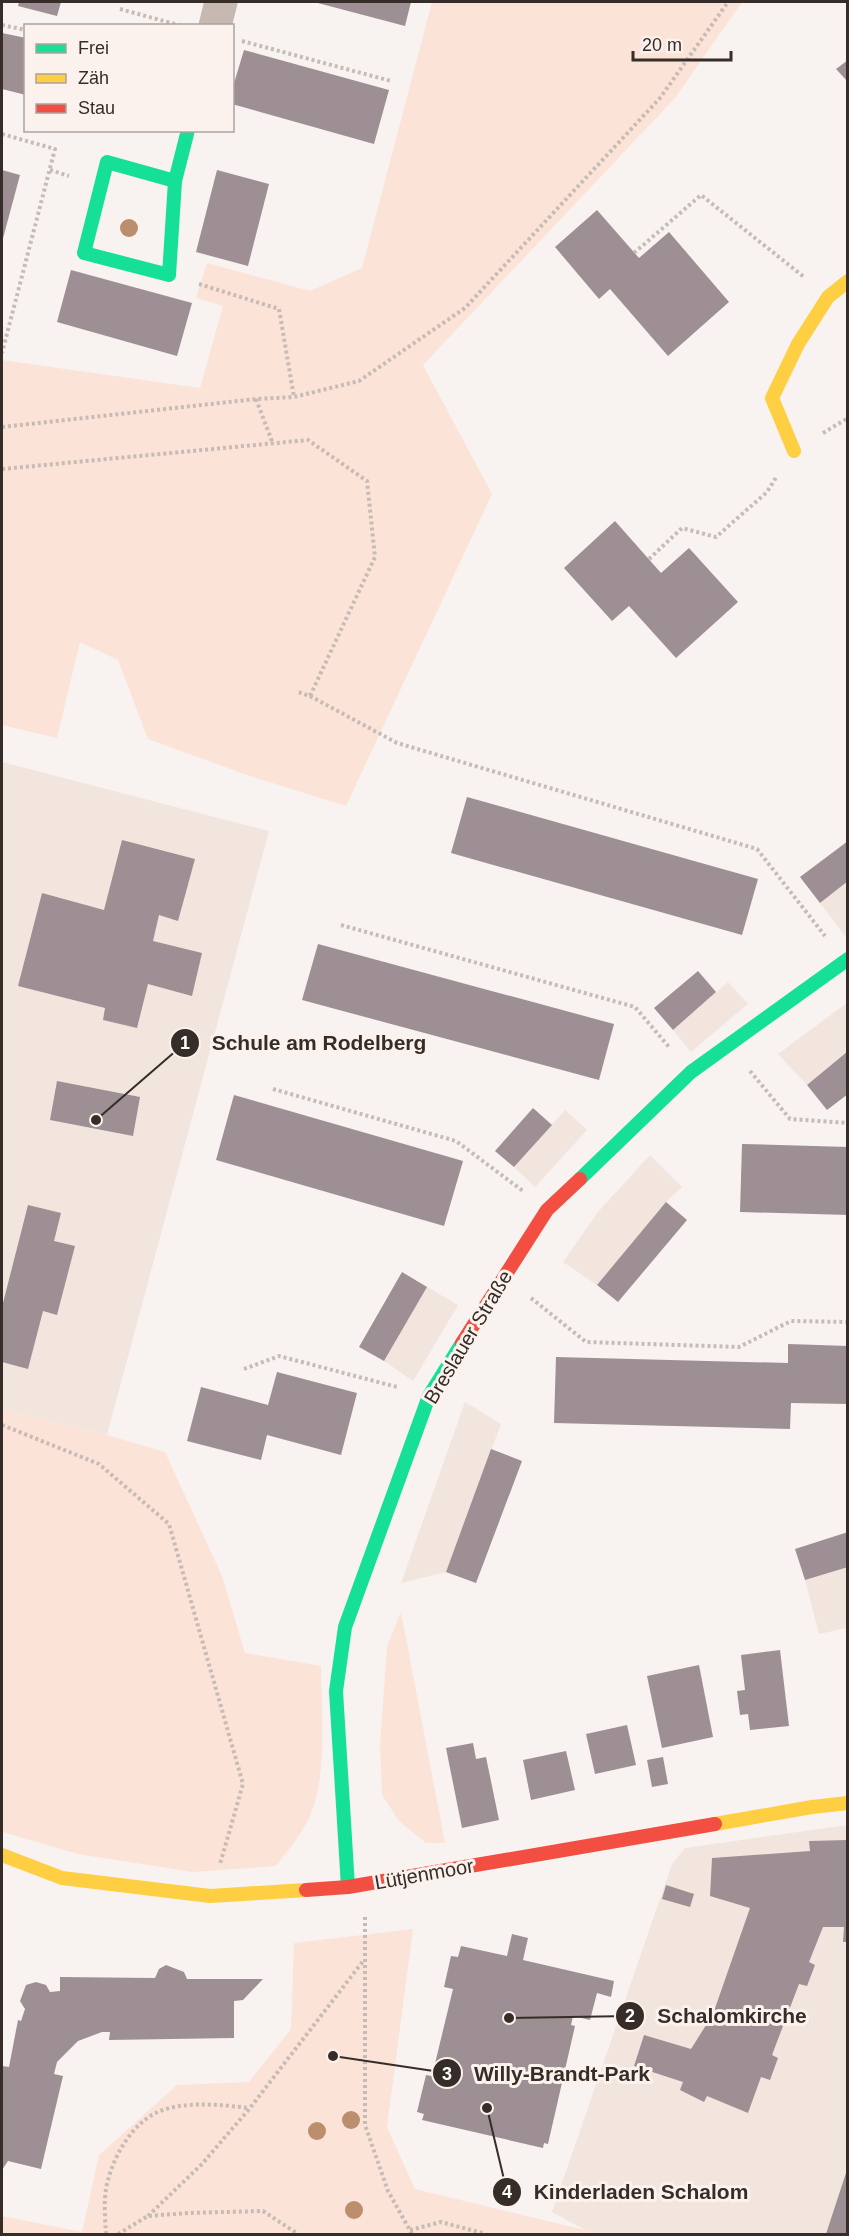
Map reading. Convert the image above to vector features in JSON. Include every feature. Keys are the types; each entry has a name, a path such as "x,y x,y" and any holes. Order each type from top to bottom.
{"street":[{"path":"215,24 221,2"},
{"path":"175,181 107,162 84,253 169,275 175,181 187,132"},
{"path":"794,451 772,398 798,344 828,297 848,281"},
{"name":"Breslauer Straße","path":"348,1887 336,1691 345,1627 429,1396 547,1210 691,1072 846,960"},
{"name":"Lütjenmoor","path":"2,1855 62,1878 210,1896 348,1887 812,1807 848,1803"}],"path":[{"path":"2,427 256,399 294,397 359,381 465,308 660,98 728,2"},
{"path":"120,9 175,24"},
{"path":"2,25 24,30"},
{"path":"234,40 391,81"},
{"path":"2,134 55,149 2,353"},
{"path":"634,253 701,195 828,297"},
{"path":"169,275 279,309 294,397"},
{"path":"256,399 273,444"},
{"path":"2,469 308,440 367,481 375,557 310,696"},
{"path":"649,559 682,528 716,537 767,492 794,451"},
{"path":"298,693 310,696 397,743 757,849 846,960"},
{"path":"341,925 635,1007 691,1072"},
{"path":"728,1045 790,1119 848,1123"},
{"path":"273,1089 456,1141 547,1210"},
{"path":"504,1277 586,1342 739,1347 791,1321 848,1322"},
{"path":"244,1370 279,1356 429,1396"},
{"path":"2,1425 99,1464 169,1524 243,1784 210,1896"},
{"path":"366,1910 365,2125 388,2191 411,2232 441,2223 486,2235"},
{"path":"118,2235 148,2216 202,2164 250,2108 364,1960"},
{"path":"106,2235 105,2210 108,2180 122,2148 136,2127 162,2110 217,2104 250,2108"},
{"path":"148,2216 263,2211 298,2235"}],"shaded area":[{"path":"432,2 742,2 675,98 423,365 492,494 346,806 244,774 148,739 118,660 80,642 57,738 2,725 2,360 200,388 223,306 196,298 207,263 310,291 362,268"},
{"path":"2,762 269,831 107,1435 2,1409"},
{"path":"847,881 847,934 845,936 820,903"},
{"path":"728,982 748,1004 691,1052 673,1030"},
{"path":"847,1003 847,1051 807,1085 778,1054"},
{"path":"565,1110 587,1130 535,1187 514,1167"},
{"path":"650,1155 682,1187 666,1202 597,1285 563,1262 598,1212"},
{"path":"427,1287 458,1305 413,1381 384,1361"},
{"path":"465,1402 501,1424 446,1572 401,1583"},
{"path":"2,1409 165,1452 222,1576 245,1653 321,1666 322,1757 317,1792 306,1824 276,1866 192,1872 78,1854 2,1832"},
{"path":"847,1567 847,1628 819,1634 805,1580"},
{"path":"401,1612 445,1843 426,1843 399,1821 382,1795 380,1745 387,1647"},
{"path":"847,1825 847,2234 593,2234 552,2212 672,1864 685,1848"},
{"path":"413,1929 387,2127 415,2189 585,2230 593,2234 2,2234 2,2216 82,2232 99,2155 177,2085 249,2082 291,2029 294,1943"}],"building":[{"path":"19,2 61,2 57,16 18,6"},
{"path":"314,2 411,2 405,26"},
{"path":"2,33 24,38 24,94 2,89"},
{"path":"244,50 389,90 374,144 234,105 234,83"},
{"path":"848,60 848,82 836,69"},
{"path":"2,170 20,175 2,242"},
{"path":"217,170 269,184 248,266 196,252"},
{"path":"597,210 639,258 669,232 729,302 668,356 610,289 599,299 555,247"},
{"path":"71,270 192,303 177,356 57,322"},
{"path":"615,521 661,573 689,548 738,602 676,658 629,606 612,621 564,568"},
{"path":"467,797 758,879 742,935 451,853"},
{"path":"122,840 195,859 178,921 159,915 153,941 202,953 192,996 148,984 137,1028 103,1020 105,1008 18,986 42,893 104,910"},
{"path":"848,841 848,881 820,903 800,877"},
{"path":"318,944 614,1024 599,1080 302,1000"},
{"path":"698,971 716,992 673,1030 654,1008"},
{"path":"848,1051 848,1094 827,1110 807,1085"},
{"path":"57,1081 140,1097 133,1136 50,1120"},
{"path":"234,1095 463,1161 444,1226 216,1160"},
{"path":"533,1108 552,1125 514,1167 495,1151"},
{"path":"742,1144 848,1147 848,1215 740,1212"},
{"path":"666,1202 687,1220 618,1302 597,1285"},
{"path":"28,1205 61,1213 54,1241 75,1246 57,1315 43,1311 28,1369 2,1362 2,1307"},
{"path":"402,1272 427,1287 384,1361 359,1347"},
{"path":"788,1344 848,1346 848,1404 791,1403 790,1429 554,1423 556,1357 788,1363"},
{"path":"277,1372 357,1393 341,1455 267,1435 261,1460 187,1441 201,1387 268,1405"},
{"path":"491,1449 522,1461 476,1583 446,1572"},
{"path":"848,1532 848,1567 805,1580 795,1549"},
{"path":"780,1650 789,1726 750,1730 748,1714 740,1715 737,1691 745,1690 741,1655"},
{"path":"699,1665 713,1737 662,1748 647,1676"},
{"path":"627,1725 636,1765 595,1774 586,1734"},
{"path":"473,1743 476,1759 486,1757 499,1820 462,1828 446,1748"},
{"path":"566,1751 575,1790 531,1800 523,1760"},
{"path":"663,1757 668,1784 652,1787 647,1760"},
{"path":"848,1840 848,1942 843,1942 844,1927 823,1927 809,1962 815,1965 807,1986 799,1984 772,2055 778,2058 770,2080 761,2077 748,2113 707,2096 704,2102 680,2090 683,2082 634,2066 644,2035 691,2049 713,2014 750,1908 710,1896 712,1858 810,1851 809,1841"},
{"path":"666,1885 694,1894 690,1907 662,1899"},
{"path":"512,1934 528,1938 523,1960 614,1981 611,1997 597,1993 590,2020 573,2016 571,2025 575,2026 548,2144 544,2143 543,2148 422,2120 424,2114 417,2112 426,2075 432,2076 453,1989 444,1987 451,1956 458,1957 461,1946 507,1956"},
{"path":"166,1965 184,1972 187,1979 263,1979 243,2000 234,2001 234,2038 109,2040 110,2032 102,2032 78,2041 57,2062 54,2074 63,2076 41,2169 8,2161 2,2170 2,2066 9,2067 18,2020 21,2021 25,2009 20,2001 26,1985 36,1982 46,1985 50,1992 60,1991 60,1977 155,1978 159,1969"},
{"path":"847,2170 848,2234 826,2234 844,2179"}],"traffic: fast":[{"path":"175,181 187,132"},
{"path":"107,162 175,181 169,275 84,253 107,162"},
{"path":"580,1179 691,1072 848,959"},
{"path":"348,1887 336,1691 345,1627 429,1396 462,1343"}],"traffic: slow":[{"path":"794,451 772,398 798,344 828,297 848,281"},
{"path":"715,1824 848,1803"},
{"path":"2,1855 62,1878 210,1896 306,1890"}],"traffic: jam":[{"path":"462,1343 547,1210 580,1179"},
{"path":"306,1890 348,1887 715,1824"}],"place":[{"name":"Schule am Rodelberg","path":"96,1120"},
{"name":"Schalomkirche","path":"509,2018"},
{"name":"Willy-Brandt-Park","path":"333,2056"},
{"name":"Kinderladen Schalom","path":"487,2108"}]}
